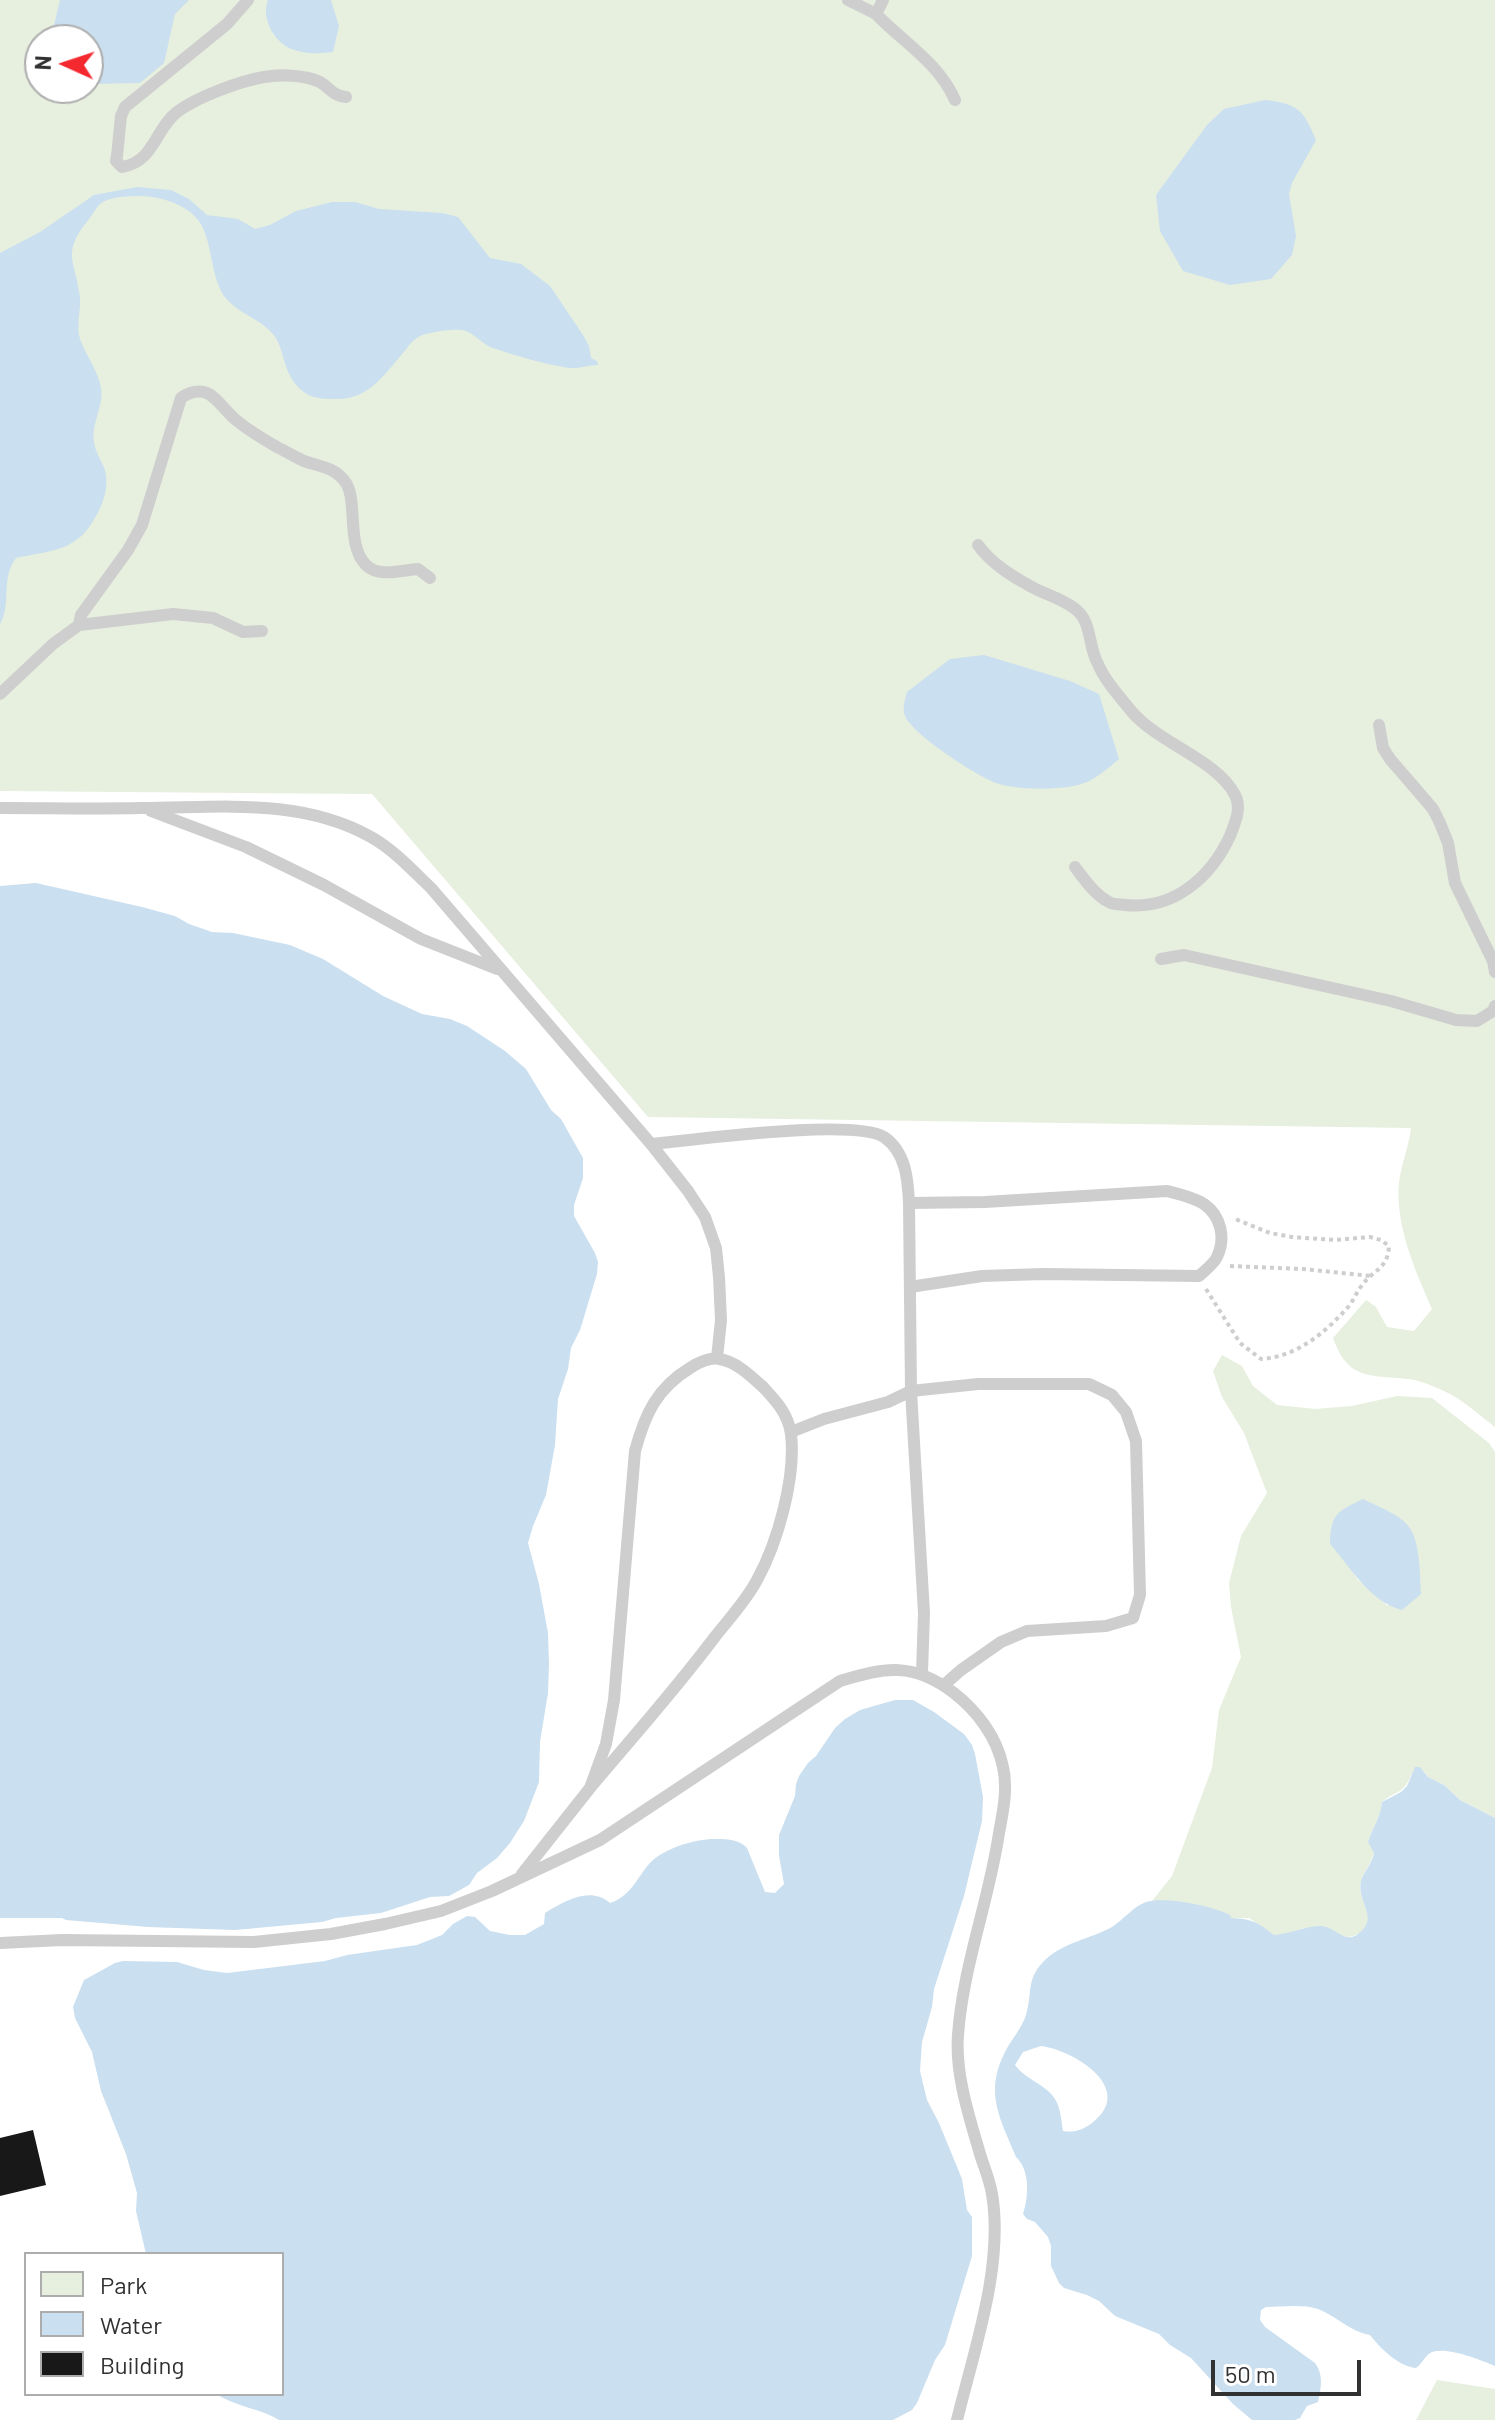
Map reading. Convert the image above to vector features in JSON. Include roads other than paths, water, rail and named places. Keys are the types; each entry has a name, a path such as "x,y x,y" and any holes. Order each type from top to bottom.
{"lane":[{"path":"248,0 219,32 125,107 121,116 116,161 122,167 133,165 144,155 164,125 178,111 210,95 265,76 308,79 321,83 336,96 346,97"},
{"path":"848,0 876,14 930,61 955,100"},
{"path":"876,14 883,0"},
{"path":"79,625 81,615 128,550 142,525 181,398 198,391 209,394 235,419 277,447 336,472 348,487 353,532 366,566 382,573 418,569 430,578"},
{"path":"978,545 991,562 1028,586 1076,609 1085,622 1095,660 1106,679 1142,723 1215,770 1238,800 1237,820 1222,852 1197,883 1166,902 1140,907 1110,903 1093,889 1075,867"},
{"path":"0,694 53,644 79,625 173,614 213,618 243,632 262,631"},
{"path":"1379,725 1383,748 1433,809 1440,823 1448,843 1455,883 1493,961 1495,972"},
{"path":"0,808 277,807 324,817 370,836 397,855 431,888 651,1144 705,1217 716,1248 721,1320 717,1358"},
{"path":"144,808 246,847 324,885 421,939 501,970"},
{"path":"1161,959 1184,955 1391,1001 1456,1020 1477,1021 1493,1011 1495,1006"},
{"path":"651,1144 774,1132 868,1131 884,1137 897,1151 907,1173 909,1203 911,1391 923,1597 922,1673"},
{"path":"909,1203 985,1202 1167,1191 1206,1205 1220,1221 1222,1242 1216,1260 1199,1276 982,1276 910,1287"},
{"path":"520,1876 590,1788 675,1690 757,1581 774,1539 791,1464 791,1432 781,1405 737,1366 717,1358 697,1364 677,1376 660,1393 644,1420 635,1451 614,1700 606,1744 590,1788"},
{"path":"791,1432 824,1419 888,1402 911,1391 978,1384 1089,1384 1112,1395 1126,1412 1136,1441 1140,1595 1133,1618 1106,1626 1027,1631 1001,1642 944,1685"},
{"path":"0,1943 62,1940 241,1942 331,1934 441,1911 492,1891 600,1840 840,1681 896,1668 922,1673 965,1701 989,1731 1003,1768 1004,1807 965,1983 958,2037 962,2084 992,2192 997,2235 989,2288 957,2420"}],"water":[{"path":"60,0 189,0 175,14 164,63 140,83 104,84 104,24 54,24"},
{"path":"268,0 331,0 339,26 333,52 305,52 283,44 273,34 267,21"},
{"path":"1265,100 1298,110 1316,140 1289,194 1296,236 1292,255 1271,279 1230,285 1183,271 1160,231 1156,195 1207,125 1224,109"},
{"path":"137,187 171,190 189,199 207,215 238,219 255,229 296,211 332,202 355,202 379,209 458,217 490,258 521,264 550,286 583,335 591,358 598,365 572,368 550,364 493,348 466,331 447,330 417,338 382,377 358,395 337,399 314,397 292,380 272,333 238,309 221,291 205,233 195,216 170,201 150,197 125,196 104,201 80,231 72,256 80,297 80,339 101,388 94,435 106,475 104,496 99,511 81,537 62,548 16,558 8,574 5,608 0,624 0,253 40,232 94,195"},
{"path":"984,655 1070,681 1099,694 1119,759 1084,783 1060,788 1027,788 990,780 933,744 905,716 907,692 950,659"},
{"path":"36,883 175,916 212,932 233,933 290,945 323,959 383,996 422,1014 467,1026 526,1069 551,1110 561,1119 583,1158 583,1178 574,1205 574,1216 595,1253 597,1274 580,1330 571,1348 558,1399 555,1445 546,1495 528,1543 548,1633 548,1693 540,1742 539,1782 524,1821 510,1843 477,1873 469,1885 449,1896 430,1897 381,1913 235,1930 148,1927 62,1918 0,1918 0,886"},
{"path":"1363,1499 1402,1520 1414,1536 1421,1594 1402,1610 1371,1592 1330,1544 1337,1515"},
{"path":"895,1700 913,1700 934,1712 964,1734 972,1745 983,1797 982,1821 964,1896 934,1989 922,2042 920,2071 927,2100 962,2179 967,2210 972,2217 972,2256 945,2345 912,2410 893,2420 279,2420 220,2396 284,2396 284,2252 146,2252 136,2211 137,2193 126,2154 101,2091 92,2052 75,2018 73,2007 84,1980 123,1961 177,1962 227,1973 325,1961 417,1945 442,1935 467,1916 475,1917 490,1931 525,1935 544,1924 545,1913 569,1900 594,1896 610,1903 617,1900 628,1892 655,1858 681,1845 700,1840 730,1840 744,1845 765,1892 775,1893 784,1884 779,1835 795,1796 799,1776 835,1728 860,1710"},
{"path":"1415,1767 1420,1767 1428,1777 1444,1785 1460,1800 1495,1818 1495,2366 1462,2354 1436,2351 1416,2368 1409,2367 1390,2356 1370,2335 1356,2331 1318,2309 1266,2307 1261,2310 1260,2320 1265,2327 1315,2363 1320,2372 1321,2387 1318,2402 1307,2406 1300,2418 1252,2420 1191,2358 1159,2334 1115,2316 1099,2301 1064,2288 1059,2283 1051,2266 1048,2237 1023,2214 1026,2176 997,2105 995,2093 999,2067 1024,2020 1032,1979 1039,1966 1053,1953 1112,1927 1146,1902 1165,1900 1201,1905 1231,1918 1254,1922 1274,1935 1318,1926 1347,1937 1357,1935 1365,1927 1368,1915 1360,1888 1374,1853 1368,1842 1382,1802 1407,1786","holes":["1041,2046 1084,2063 1096,2073 1108,2097 1104,2110 1092,2123 1071,2132 1063,2131 1052,2094 1015,2065 1023,2052"]}]}
